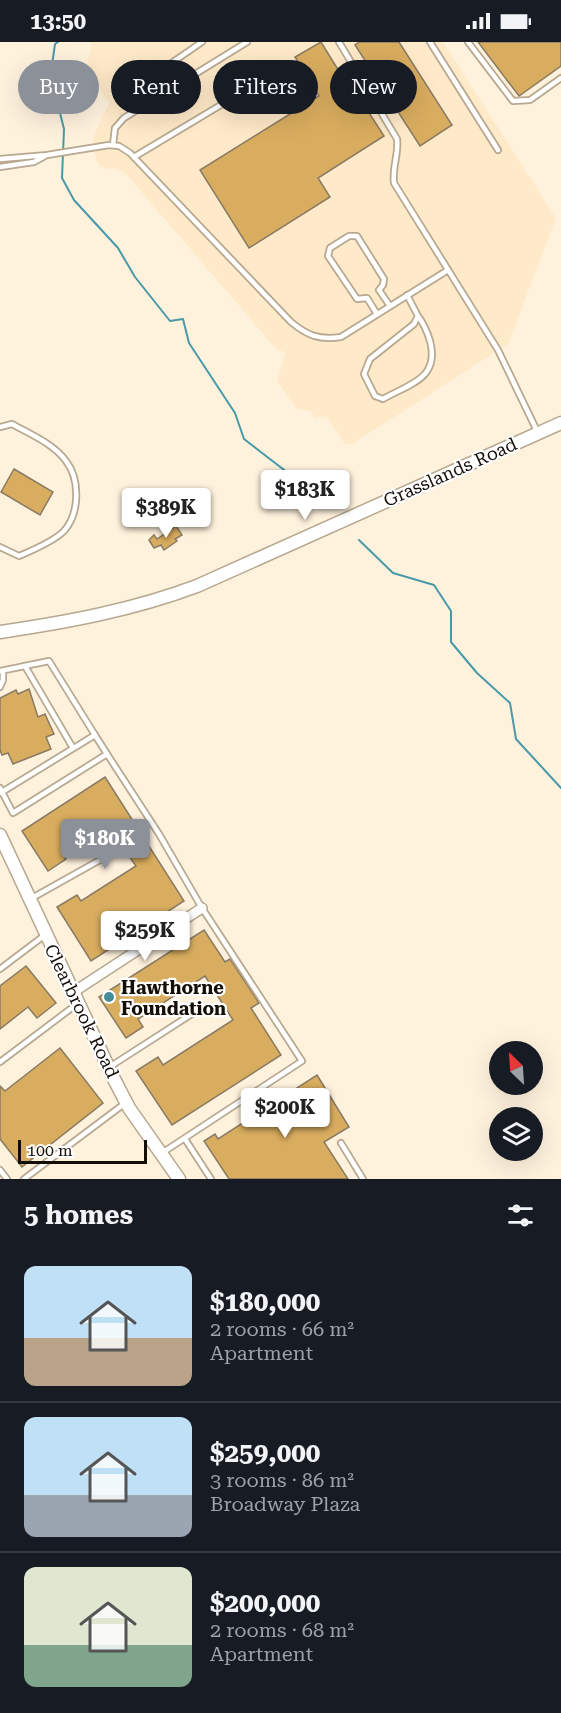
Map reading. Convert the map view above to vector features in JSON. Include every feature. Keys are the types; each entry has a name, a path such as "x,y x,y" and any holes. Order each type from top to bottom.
{"main road":[{"name":"Grasslands Road","path":"0,632 103,615 153,603 198,586 561,423"},
{"name":"Clearbrook Road","path":"0,835 45,935 126,1102 179,1179"}],"street":[{"path":"75,998 202,908"}],"lane":[{"path":"176,60 202,42"},
{"path":"201,70 247,42"},
{"path":"339,42 397,139 399,150 392,172 394,183 498,350 538,432"},
{"path":"430,42 498,150"},
{"path":"468,42 513,101 530,100 561,78"},
{"path":"134,157 213,110"},
{"path":"113,145 115,128 130,114"},
{"path":"0,159 119,146 134,157 304,332 313,338 340,337 448,270"},
{"path":"0,167 34,162 47,155"},
{"path":"349,236 357,236 384,279 379,290 367,298 357,299 328,256 330,248 349,236"},
{"path":"379,290 390,306"},
{"path":"407,295 425,325 434,354 427,374 383,399 375,396 364,374 370,358 414,324 418,316"},
{"path":"367,298 377,314"},
{"path":"0,427 12,424 50,446 66,460 76,481 76,499 72,517 64,531 20,556 0,547"},
{"path":"0,687 3,680 1,671 49,661 159,834 202,908 302,1061 161,1154"},
{"path":"25,666 74,748"},
{"path":"95,735 1,791 13,813 108,754"},
{"path":"29,899 107,856"},
{"path":"0,969 45,935"},
{"path":"0,1062 75,998"},
{"path":"108,1067 198,1010"},
{"path":"24,1179 126,1102"},
{"path":"184,1138 211,1179"},
{"path":"341,1143 363,1179"},
{"path":"0,1170 7,1179"}],"shaded area":[{"path":"92,42 443,42 556,218 508,344 352,444 344,443 326,416 315,418 311,411 296,408 277,380 286,352 277,350 126,174 115,168 107,169 100,166 96,160 93,138 109,103 99,88 99,60 88,60"}],"building":[{"path":"321,42 332,60 330,60 330,114 370,114 384,136 318,178 330,197 249,248 200,170 290,114 318,114 318,60 297,60 295,57"},
{"path":"359,42 399,42 410,60 365,60 355,45"},
{"path":"478,42 561,42 561,66 519,96"},
{"path":"417,70 452,125 420,146 399,114 417,114"},
{"path":"14,469 53,492 40,515 1,492"},
{"path":"176,526 182,535 175,539 177,541 164,550 161,545 154,548 149,540 154,535 157,539"},
{"path":"29,689 38,717 45,714 54,734 46,737 51,749 13,764 8,753 2,755 0,750 0,698 16,690 18,694"},
{"path":"105,777 184,901 91,961 57,907 77,895 81,901 136,866 107,824 62,853 66,859 48,871 22,831"},
{"path":"204,930 225,962 230,959 259,1003 251,1008 281,1055 172,1125 136,1071 158,1057 163,1065 233,1020 205,976 138,1019 143,1027 126,1038 99,997"},
{"path":"26,966 56,1003 37,1018 28,1007 0,1029 0,986"},
{"path":"60,1048 103,1103 22,1167 0,1139 0,1086 5,1091"},
{"path":"317,1075 349,1127 324,1142 348,1179 229,1179 204,1141 215,1134 218,1139"}],"waterway":[{"path":"58,42 55,44 49,86 57,101 64,129 62,178 74,200 118,248 135,277 170,321 183,319 189,343 235,413 244,439 331,506"},
{"path":"359,540 393,573 434,585 451,611 451,642 477,673 510,703 516,739 561,788"}],"place":[{"name":"Hawthorne Foundation","path":"109,997"}]}
